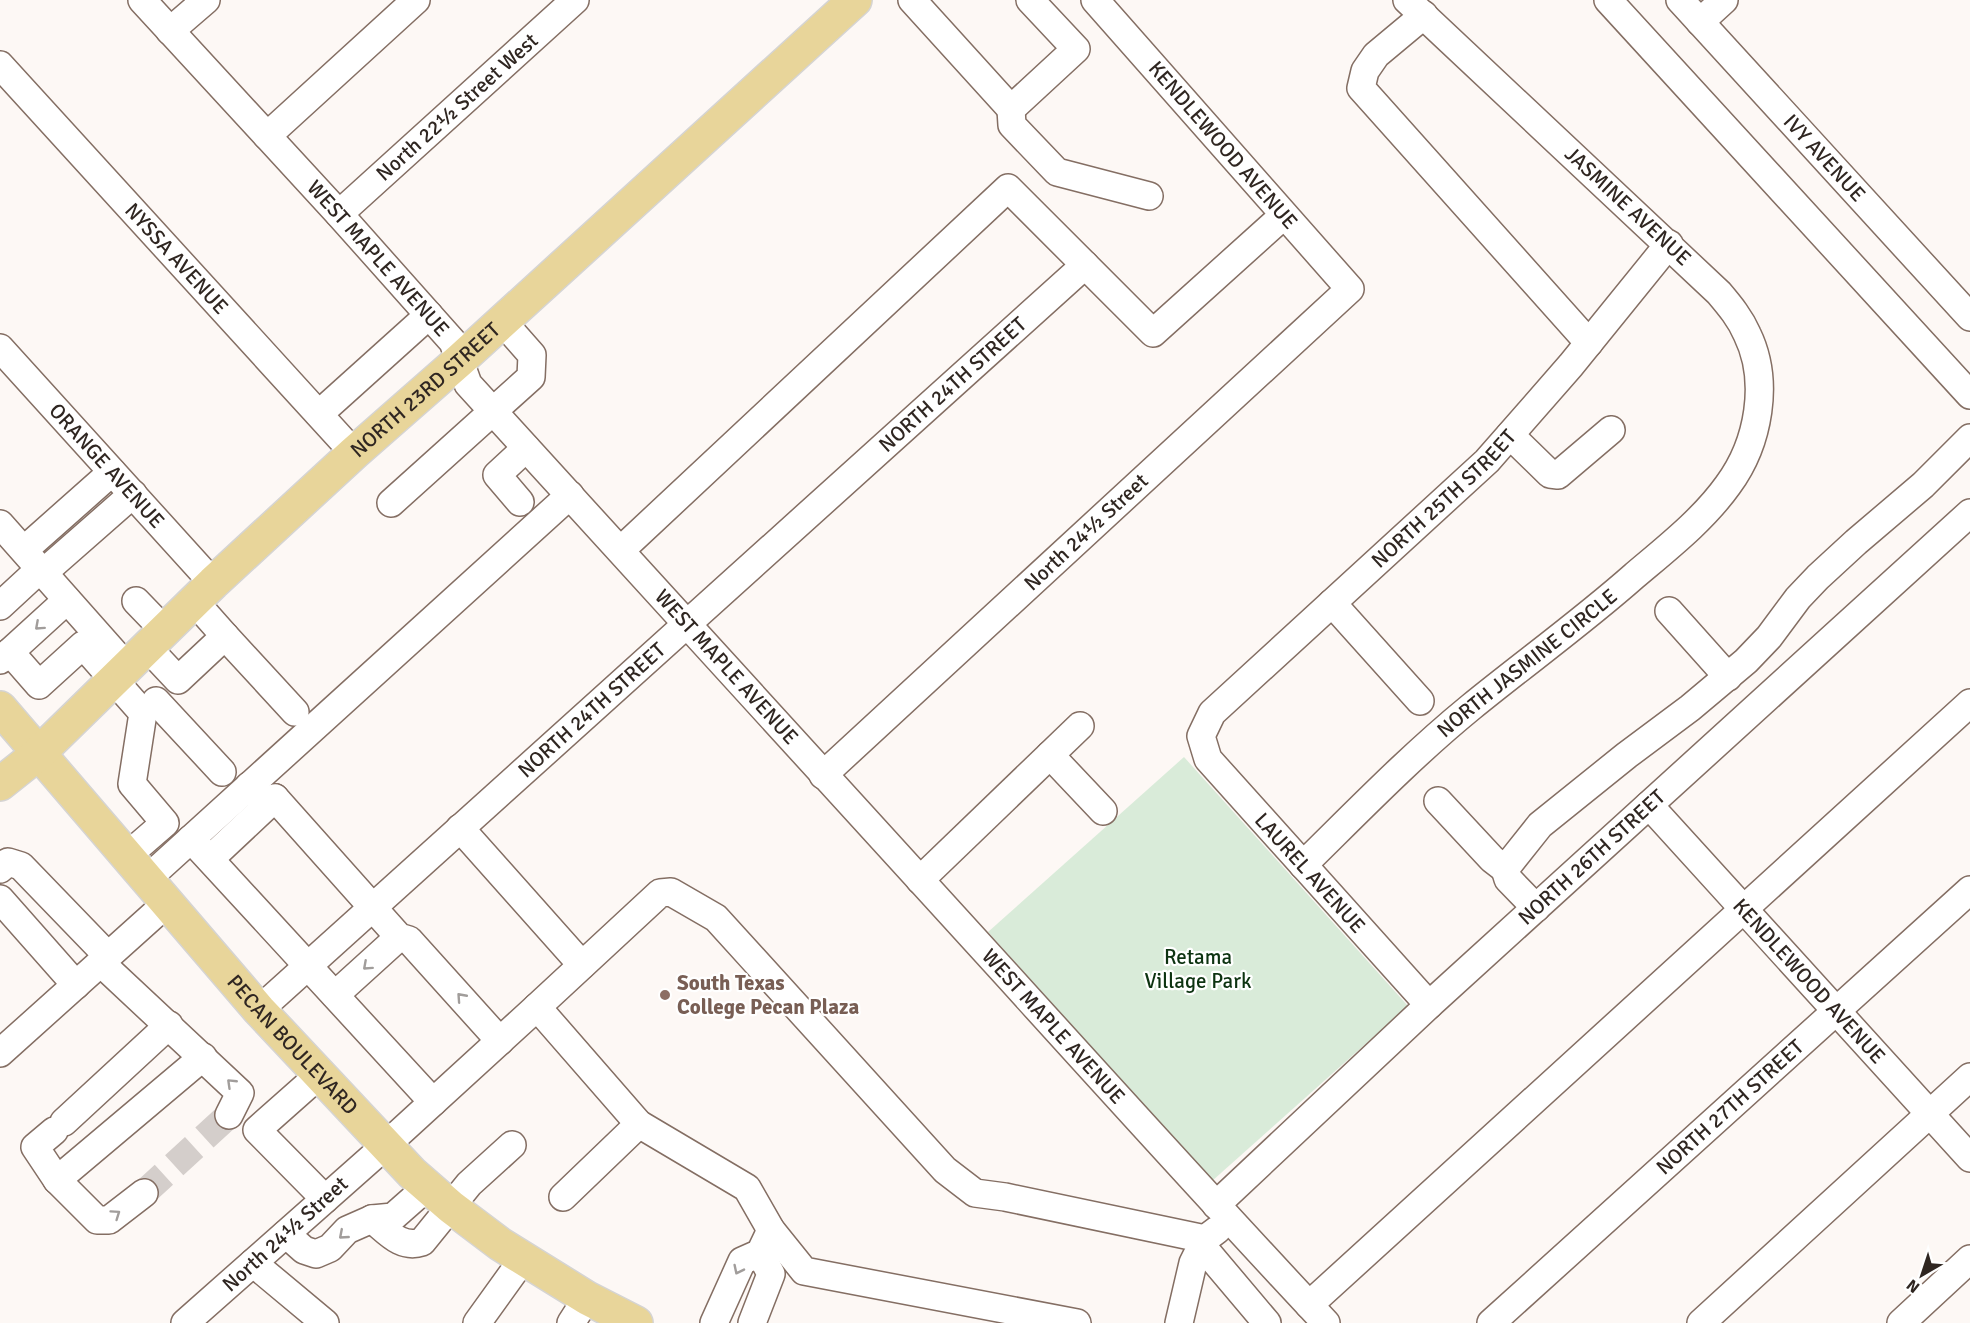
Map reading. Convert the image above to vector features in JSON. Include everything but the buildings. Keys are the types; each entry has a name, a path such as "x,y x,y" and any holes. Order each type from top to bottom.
{"main road":[{"name":"NORTH 23RD STREET","path":"0,784 39,753 203,592 354,453 460,360 855,0"},
{"name":"PECAN BOULEVARD","path":"0,708 259,1010 386,1146 439,1197 523,1259 579,1310 636,1323"}],"street":[{"name":"WEST MAPLE AVENUE","path":"142,0 339,213 453,342 468,384 1222,1212 1318,1314"},
{"path":"170,32 206,0"},
{"path":"267,136 416,0"},
{"name":"North 22½ Street West","path":"339,213 575,0"},
{"path":"1011,109 1076,50 1030,0"},
{"name":"KENDLEWOOD AVENUE","path":"1095,0 1350,289"},
{"path":"1608,0 1970,395"},
{"name":"IVY AVENUE","path":"1680,0 1970,317"},
{"path":"1700,22 1724,0"},
{"path":"922,4 1011,109 1012,125 1057,172 1149,196"},
{"path":"1415,8 1365,71 1361,88 1588,343"},
{"name":"JASMINE AVENUE","path":"1415,8 1669,244 1719,293 1735,313 1748,336 1759,384 1759,410 1744,456"},
{"name":"NYSSA AVENUE","path":"0,64 354,453"},
{"path":"621,550 1008,188 1153,333 1284,215"},
{"name":"NORTH 25TH STREET","path":"1201,736 1212,713 1487,461 1669,244"},
{"name":"NORTH 24TH STREET","path":"259,1010 1085,265"},
{"name":"North 24½ Street","path":"823,775 1350,289"},
{"path":"319,414 429,315"},
{"path":"391,502 531,377 532,355 502,321"},
{"name":"ORANGE AVENUE","path":"0,348 133,495 203,592 225,636 295,712"},
{"path":"1510,435 1550,474 1558,475 1611,430"},
{"path":"1505,869 1540,825 1746,661 1769,637 1798,598 1818,578 1923,485 1970,438"},
{"path":"520,502 497,475 526,448"},
{"name":"NORTH JASMINE CIRCLE","path":"1303,865 1437,735 1614,594 1680,537 1728,486 1744,456"},
{"path":"32,543 112,472"},
{"path":"0,606 133,495"},
{"path":"147,879 570,495"},
{"name":"NORTH 26TH STREET","path":"1203,1242 1222,1212 1429,1005 1970,513"},
{"path":"0,524 67,600 90,639 138,656 178,681"},
{"path":"67,600 5,656 39,685 90,639"},
{"path":"0,1053 104,959 147,879 165,823 132,784 150,707 138,656 136,601"},
{"path":"1332,603 1420,701"},
{"path":"1669,611 1728,677"},
{"path":"150,707 225,636"},
{"path":"1318,1314 1743,910 1970,703"},
{"path":"150,707 222,772"},
{"path":"920,880 1080,726"},
{"name":"LAUREL AVENUE","path":"1201,736 1208,759 1429,1005"},
{"path":"1050,755 1103,811"},
{"path":"249,786 262,801 275,798"},
{"path":"210,859 275,798"},
{"path":"275,798 372,908 399,937 409,940 500,1041"},
{"path":"1438,801 1492,859 1505,869 1508,879 1536,908"},
{"name":"KENDLEWOOD AVENUE","path":"1648,805 1970,1158"},
{"path":"460,828 582,965"},
{"path":"191,839 433,1102"},
{"path":"0,869 8,862 21,866 104,959 240,1092 229,1115"},
{"name":"NORTH 27TH STREET","path":"1491,1323 1970,890"},
{"name":"North 24½ Street","path":"185,1323 386,1146 660,893 671,892 716,918 945,1170 975,1193 1005,1197 1203,1242"},
{"path":"0,899 76,985"},
{"path":"335,995 399,937"},
{"path":"537,1007 639,1125 747,1188 766,1242 771,1274 754,1316 726,1297"},
{"path":"144,1192 109,1220 97,1220 57,1180 35,1148 169,1025"},
{"path":"57,1180 203,1057"},
{"path":"319,1075 257,1130 326,1199"},
{"path":"1701,1323 1970,1077"},
{"path":"563,1197 639,1125"},
{"path":"286,1234 304,1250 316,1254 330,1248 347,1230 372,1220 393,1217 469,1184 512,1145"},
{"path":"372,1220 398,1241 413,1245 423,1242 439,1197"},
{"path":"714,1323 742,1261 766,1242"},
{"path":"766,1242 804,1271 1077,1323"},
{"path":"1179,1323 1193,1263 1203,1242 1267,1323"},
{"path":"480,1322 523,1259"},
{"path":"1900,1323 1970,1259"},
{"path":"253,1263 325,1323"}],"green space":[{"name":"Retama Village Park","path":"1184,757 1408,1006 1212,1181 988,932"}],"tunnel":[{"path":"144,1193 229,1115"}],"place":[{"name":"South Texas College Pecan Plaza","path":"665,995"}]}
